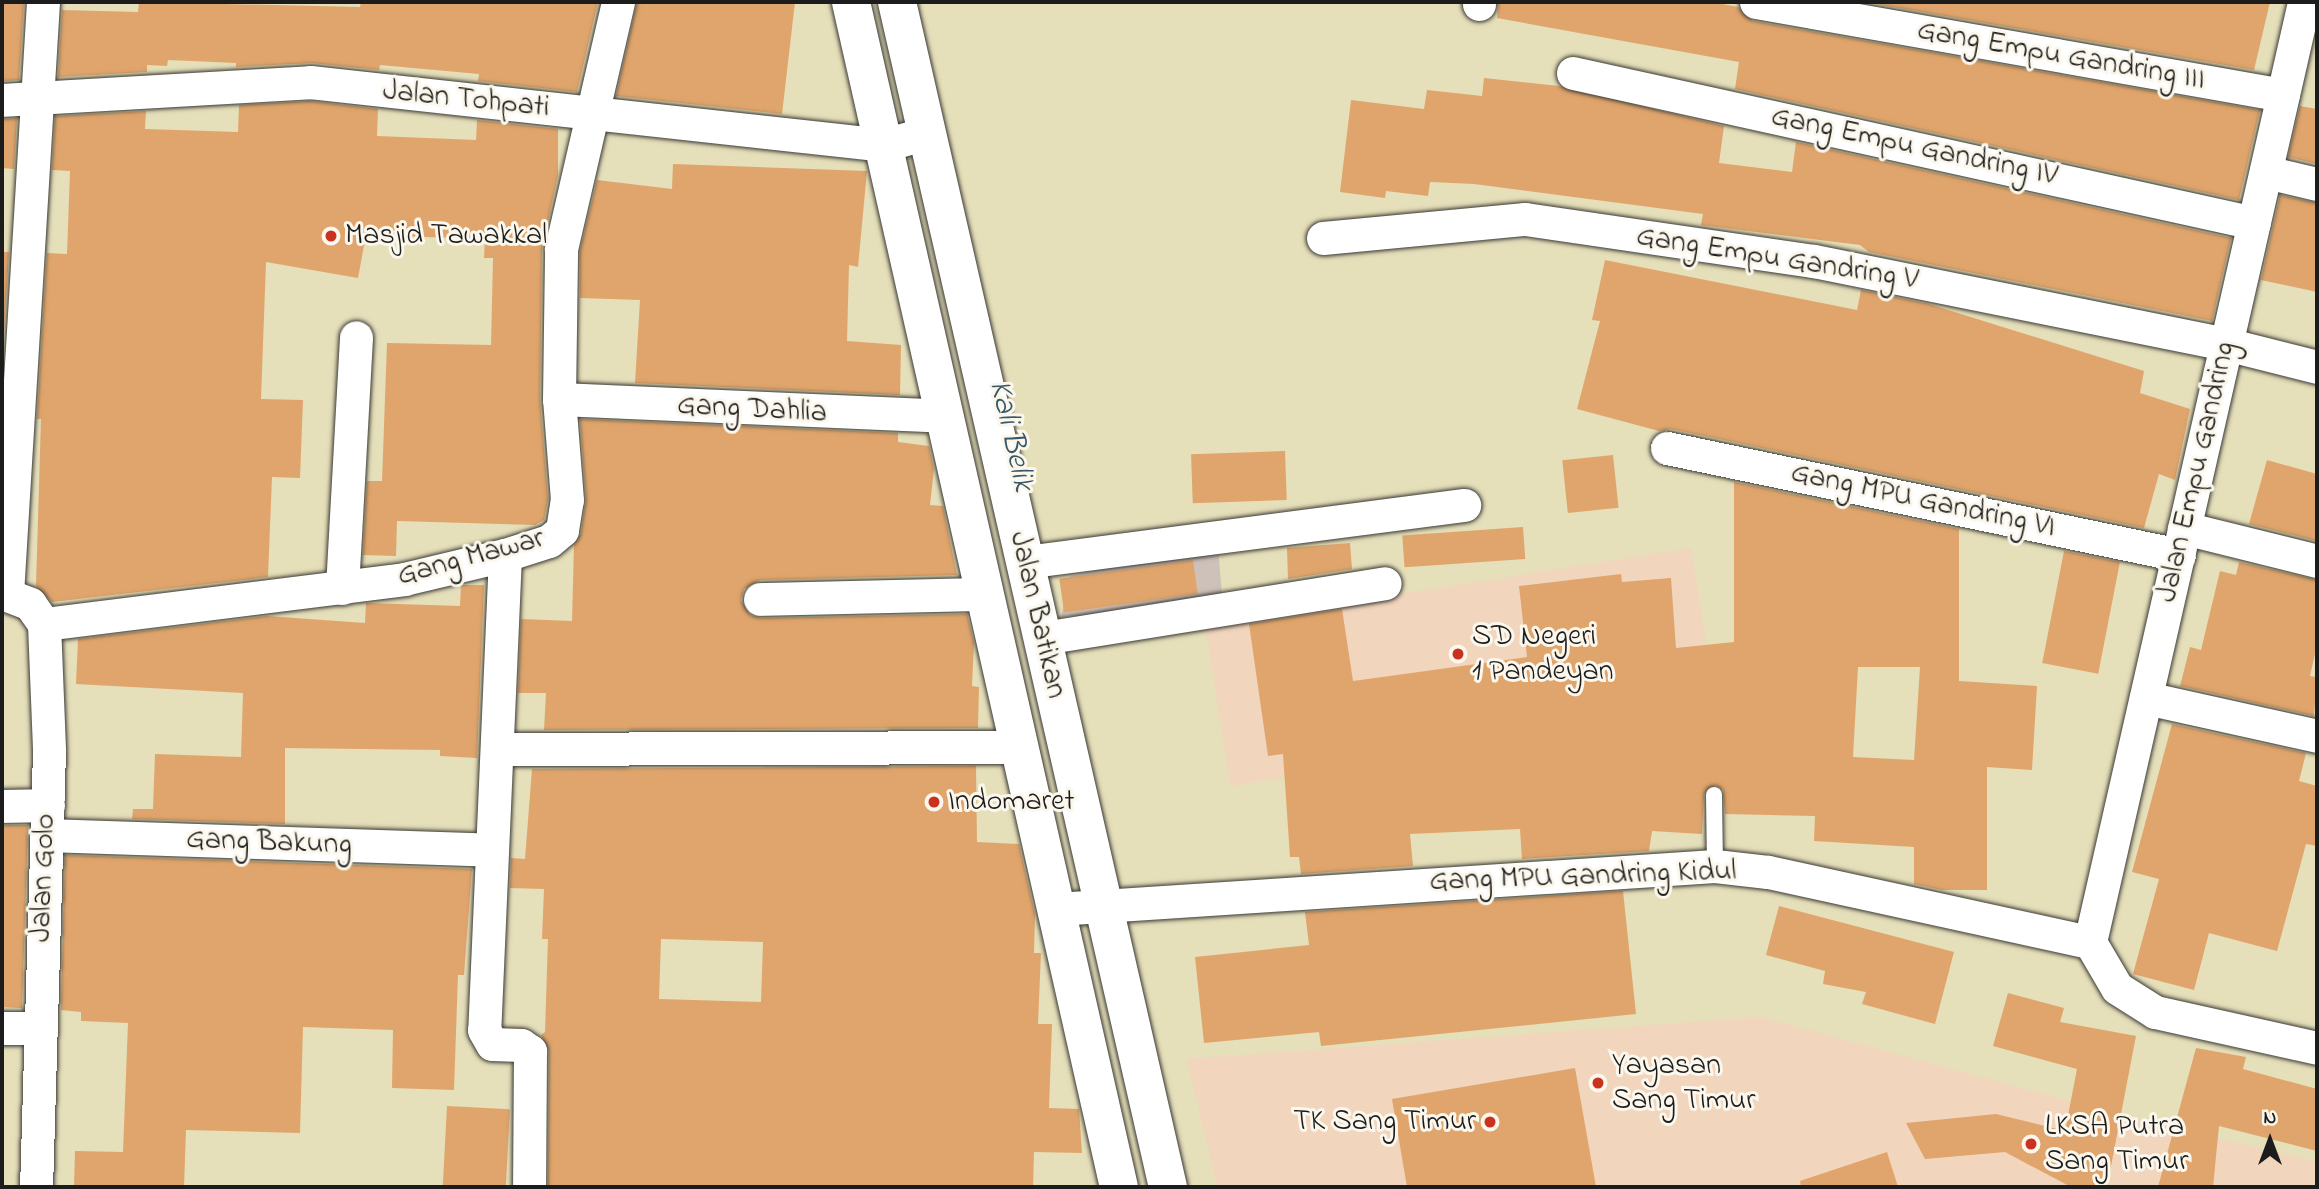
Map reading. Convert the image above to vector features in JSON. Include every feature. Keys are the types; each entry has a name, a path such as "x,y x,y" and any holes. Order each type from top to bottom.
{"main road":[{"name":"Jalan Batikan","path":"852,2 1119,1187"},
{"name":"Jalan Batikan","path":"897,2 925,134 1168,1187"}],"street":[{"path":"43,2 18,100 4,594 30,604 44,624"},
{"name":"Gang Mawar","path":"44,624 404,579 505,555 549,541 562,530 567,500 559,399 561,249 590,113 618,2"},
{"name":"Gang Empu Gandring III","path":"1756,2 2283,95"},
{"name":"Jalan Empu Gandring","path":"2090,943 2304,2"},
{"name":"Gang Empu Gandring IV","path":"1573,73 2254,223"},
{"name":"Jalan Tohpati","path":"18,100 310,82 886,144 925,134"},
{"path":"2266,172 2317,184"},
{"name":"Gang Empu Gandring V","path":"1324,238 1494,219 1525,219 1814,261 2226,344 2317,367"},
{"path":"342,588 356,337"},
{"name":"Gang Dahlia","path":"559,399 945,416"},
{"name":"Gang MPU Gandring VI","path":"1667,447 2181,541 2317,561"},
{"path":"1025,562 1464,505"},
{"path":"505,555 499,749 491,850 484,1030 492,1044 521,1045 530,1051 529,1187"},
{"path":"1042,638 1385,583"},
{"path":"760,599 985,594"},
{"name":"Jalan Golo","path":"36,1187 38,1028 47,820 44,624"},
{"path":"2146,698 2317,736"},
{"path":"499,749 1019,747"},
{"name":"Gang Bakung","path":"2,806 47,820 491,850"},
{"name":"Gang MPU Gandring Kidul","path":"1056,909 1715,866 1768,872 2090,943"},
{"path":"2090,943 2117,988 2155,1012 2317,1048"},
{"path":"2,1028 38,1028"}],"lane":[{"path":"1714,795 1715,866"}],"shaded area":[{"path":"1218,547 1223,608 1061,617 1070,576"},
{"name":"SD Negeri 1 Pandeyan","path":"1691,548 1716,709 1231,786 1205,625"},
{"name":"Yayasan Sang Timur","path":"1761,1017 2094,1108 2317,1162 2317,1187 1217,1187 1187,1059"}],"building":[{"path":"2,2 24,2 19,80 2,81"},
{"path":"139,2 360,7 361,2 598,2 577,92 478,81 479,74 380,65 379,70 312,63 236,67 236,63 168,60 167,66 147,65 147,72 58,77 62,10 138,12"},
{"path":"637,2 795,2 782,114 616,96"},
{"path":"1498,2 1712,2 1738,7 1753,21 2260,110 2239,200 1735,89 1739,62 1497,18"},
{"path":"1865,2 2270,2 2254,70"},
{"path":"1484,78 1559,86 1724,126 1719,163 1792,172 1796,142 2231,238 2212,321 1869,252 1860,245 1701,225 1703,214 1474,184 1430,182 1428,196 1386,191 1385,198 1340,192 1351,100 1424,109 1427,90 1482,96"},
{"path":"310,101 378,109 377,136 476,140 477,120 558,129 558,175 542,249 540,399 548,499 544,520 535,525 397,521 396,556 363,555 367,481 382,481 387,343 491,345 493,258 484,258 485,239 366,235 358,278 266,262 261,399 303,400 300,478 272,477 268,577 52,602 36,586 41,419 37,419 47,253 67,254 70,171 52,170 55,116 146,111 145,129 238,132 239,105"},
{"path":"2300,106 2317,109 2317,164 2288,157"},
{"path":"17,118 14,169 2,168 2,119"},
{"path":"673,164 867,171 858,267 849,265 847,341 901,345 900,395 635,383 640,300 580,298 580,251 597,180 672,189"},
{"path":"2280,195 2317,203 2317,292 2261,280"},
{"path":"2,252 9,252 2,363"},
{"path":"1605,260 1857,310 1861,290 1929,304 2144,371 2140,393 2190,409 2175,480 2159,474 2144,528 1671,429 1659,431 1577,409 1600,321 1592,320"},
{"path":"580,419 898,433 898,442 929,446 934,469 930,505 943,506 957,575 760,580 744,589 741,600 750,615 760,618 967,614 974,643 972,686 979,687 978,728 544,730 546,693 518,693 521,619 572,621 574,545 581,533 586,499"},
{"path":"1285,451 1287,500 1193,503 1191,454"},
{"path":"1613,455 1619,508 1568,513 1562,460"},
{"path":"2267,460 2317,474 2317,541 2249,524"},
{"path":"1734,482 1959,529 1959,681 2037,686 2032,770 1987,767 1987,890 1942,890 1914,884 1914,847 1814,841 1815,816 1725,814 1723,790 1715,785 1704,794 1702,834 1652,831 1649,851 1522,859 1520,829 1410,834 1413,866 1301,874 1299,857 1290,857 1283,754 1268,756 1249,624 1342,609 1353,681 1527,657 1519,586 1621,574 1622,582 1671,578 1676,648 1734,642","holes":["1858,667 1920,667 1914,760 1853,757"]},
{"path":"1523,527 1525,559 1405,567 1402,535"},
{"path":"1350,543 1352,569 1288,579 1287,548"},
{"path":"2064,551 2120,562 2098,674 2042,663"},
{"path":"1193,560 1198,594 1064,612 1059,579"},
{"path":"2239,562 2317,580 2317,645 2310,676 2317,677 2314,716 2180,686 2190,647 2201,650 2220,571 2236,575"},
{"path":"461,585 484,585 477,758 440,756 440,750 285,748 285,824 132,819 133,809 153,809 155,754 241,757 243,693 76,684 78,639 267,616 365,623 366,603 460,606"},
{"path":"2172,724 2306,753 2299,781 2317,786 2317,846 2306,844 2277,951 2209,933 2194,990 2133,974 2159,879 2132,872"},
{"path":"976,766 977,842 1019,844 1035,914 1034,953 1041,953 1038,1024 1052,1024 1049,1108 1079,1109 1082,1153 1034,1152 1033,1187 548,1187 549,1051 541,1035 545,1032 548,939 542,939 544,889 510,888 511,858 525,859 532,769","holes":["661,939 763,942 761,1002 659,999"]},
{"path":"2,825 28,825 22,1008 2,1007"},
{"path":"65,855 472,869 464,975 458,975 454,1090 392,1088 393,1030 303,1027 300,1133 186,1130 184,1187 74,1187 75,1151 123,1152 128,1023 81,1021 81,1012 61,1010"},
{"path":"1623,891 1636,1014 1321,1046 1319,1032 1204,1043 1195,957 1309,945 1305,912"},
{"path":"1779,906 1954,952 1935,1024 1862,1004 1866,992 1823,984 1825,971 1766,955"},
{"path":"2008,993 2064,1008 2060,1022 2136,1036 2107,1187 2071,1187 2005,1152 1925,1159 1906,1123 1996,1114 2065,1131 2077,1069 1993,1046"},
{"path":"2196,1048 2246,1057 2243,1069 2317,1089 2317,1151 2219,1126 2213,1187 2158,1187"},
{"name":"TK Sang Timur","path":"1575,1068 1596,1187 1407,1187 1392,1099"},
{"path":"447,1106 510,1109 506,1187 443,1187"},
{"path":"1887,1152 1898,1187 1801,1187 1800,1181"}],"place":[{"name":"Masjid Tawakkal","path":"331,236"},
{"name":"SD Negeri 1 Pandeyan","path":"1458,654"},
{"name":"Indomaret","path":"934,802"},
{"name":"Yayasan Sang Timur","path":"1598,1083"},
{"name":"TK Sang Timur","path":"1490,1122"},
{"name":"LKSA Putra Sang Timur","path":"2031,1144"}],"water label":[{"name":"Kali Belik","path":"1010,436"}]}
